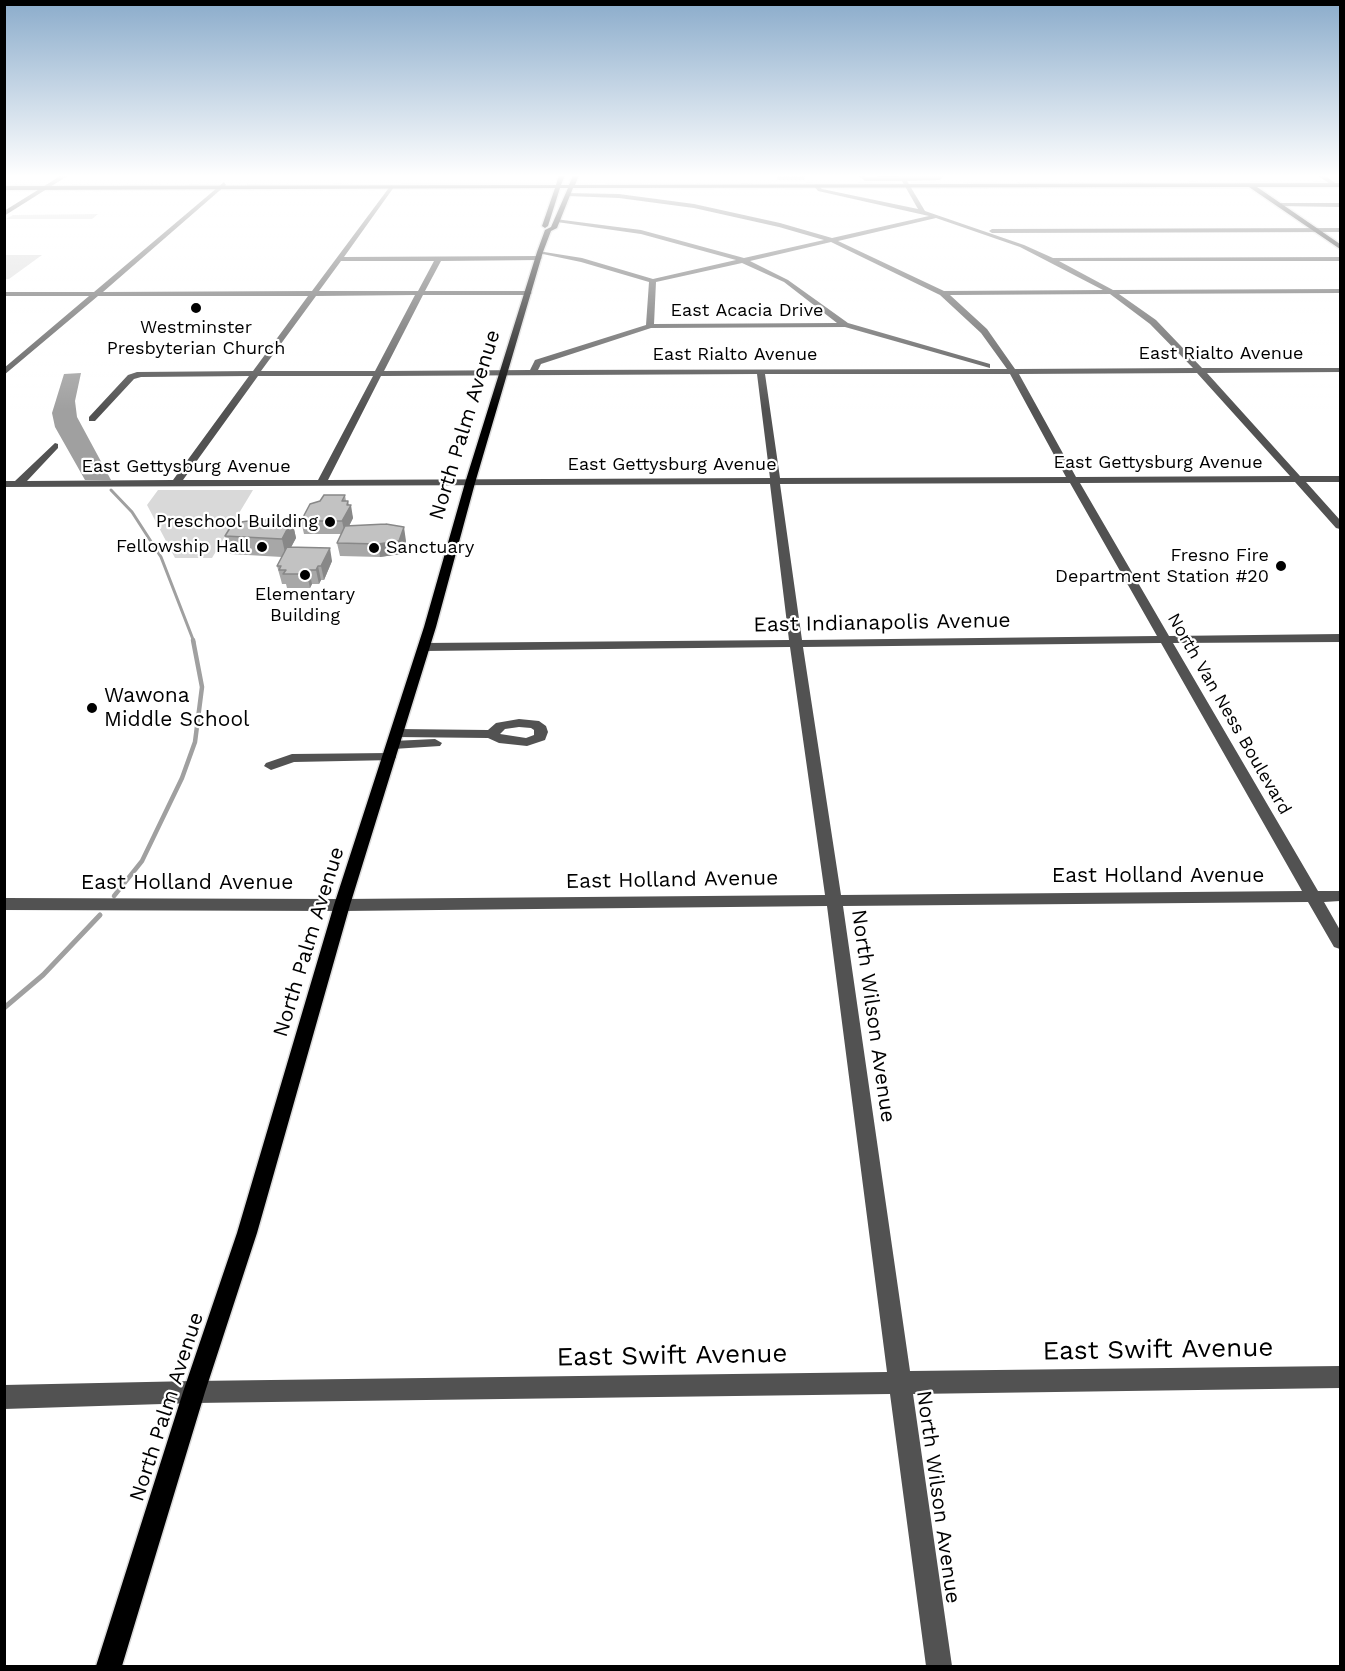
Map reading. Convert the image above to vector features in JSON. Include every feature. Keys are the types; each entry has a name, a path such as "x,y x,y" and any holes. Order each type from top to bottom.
{"main road":[{"name":"North Palm Avenue","path":"109,1666 194,1392 247,1233 342,904 424,647 470,483 540,255"}],"street":[{"path":"4,373 144,253"},
{"path":"175,484 344,253"},
{"path":"718,253 742,260 800,289 845,325 994,368 1013,371"},
{"path":"340,259 438,259 540,255 582,260 653,281 773,253"},
{"name":"North Van Ness Boulevard","path":"861,253 943,293 984,331 1013,371 1073,480 1341,943"},
{"path":"1035,253 1110,291 1153,322 1201,370 1341,526"},
{"path":"321,483 438,259"},
{"path":"1053,260 1341,259"},
{"path":"650,326 653,281"},
{"path":"943,293 1341,291"},
{"path":"4,294 528,293"},
{"name":"East Acacia Drive","path":"533,373 538,362 650,326 845,325"},
{"name":"East Rialto Avenue","path":"92,419 131,377 140,374 1341,370"},
{"name":"North Wilson Avenue","path":"761,372 796,644 834,900 939,1666"},
{"path":"18,484 55,446"},
{"name":"East Gettysburg Avenue","path":"4,484 1341,479"},
{"name":"East Indianapolis Avenue","path":"424,647 1341,638"},
{"path":"271,766 292,758 393,745 450,742 491,734"},
{"name":"East Holland Avenue","path":"4,904 342,904 1341,896"},
{"name":"East Swift Avenue","path":"4,1397 194,1392 1341,1377"}],"shaded area":[{"path":"5,255 42,255 9,279 5,279"},
{"path":"81,373 75,401 77,417 111,480 85,480 55,427 52,413 64,374"},
{"path":"158,490 253,490 212,558 175,558 147,505"}],"building":[{"path":"324,495 345,495 342,501 348,501 347,505 351,505 342,521 301,521 310,504 320,501"},
{"path":"256,520 292,520 282,539 225,536 233,523"},
{"path":"386,524 404,527 399,541 378,544 337,543 345,526"},
{"path":"287,547 330,548 321,566 318,566 316,570 309,570 307,574 283,574 286,570 279,570 281,566 277,566"}],"waterway":[{"path":"111,490 132,512 161,557 194,642"},
{"path":"114,896 142,861 182,778 195,742 202,687 193,640"},
{"path":"4,1008 43,975 100,915"}],"place":[{"name":"Westminster Presbyterian Church","path":"196,308"},
{"name":"Preschool Building","path":"330,522"},
{"name":"Fellowship Hall","path":"262,547"},
{"name":"Sanctuary","path":"374,548"},
{"name":"Fresno Fire Department Station #20","path":"1281,566"},
{"name":"Elementary Building","path":"305,575"},
{"name":"Wawona Middle School","path":"92,708"}]}
